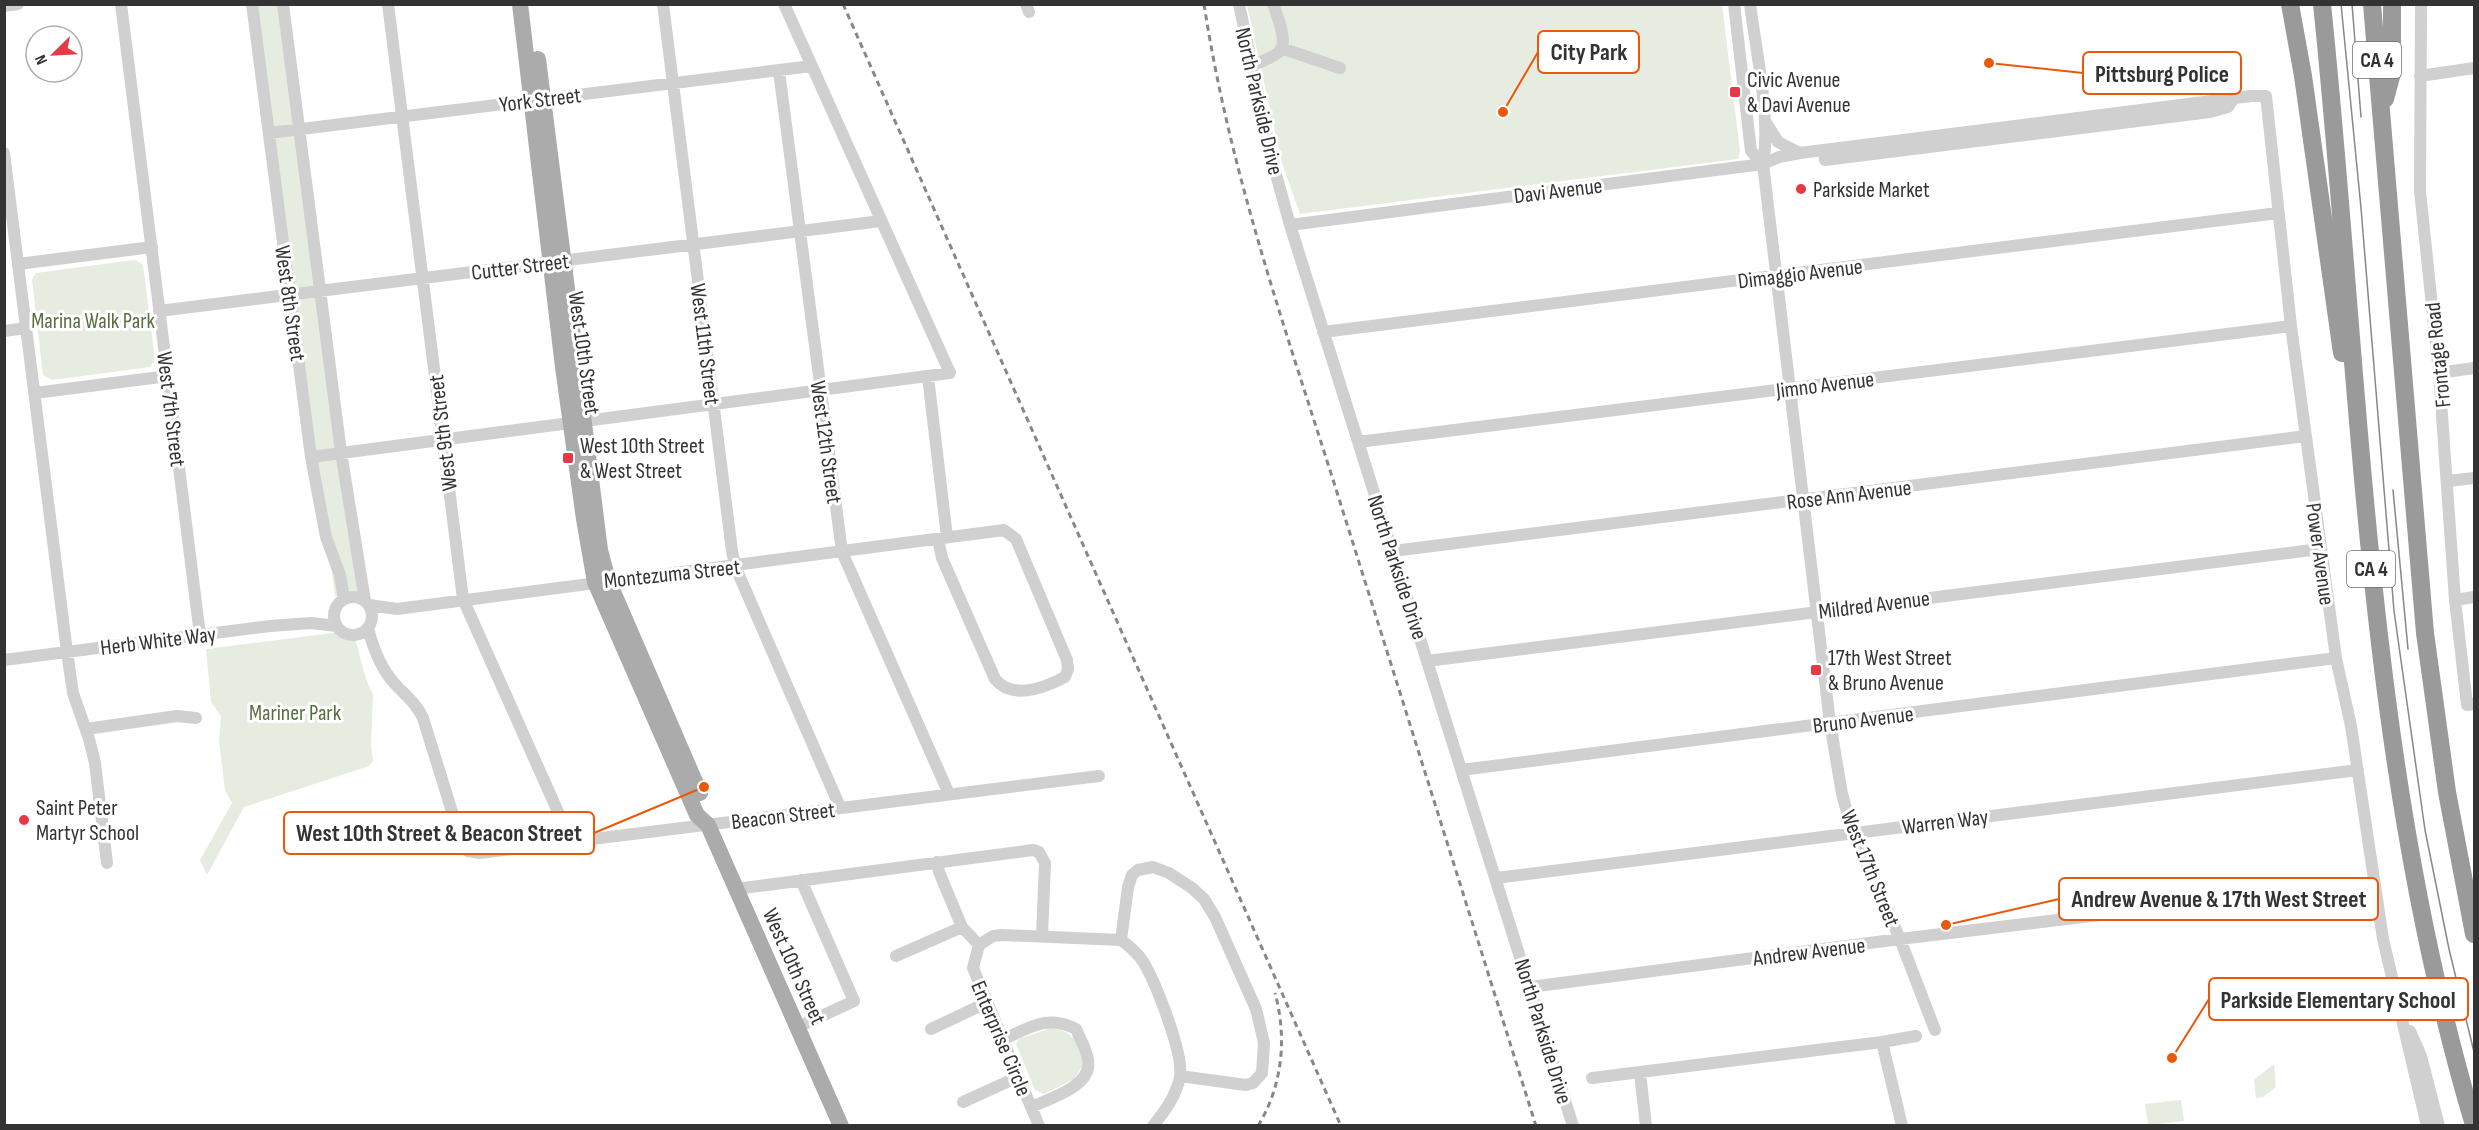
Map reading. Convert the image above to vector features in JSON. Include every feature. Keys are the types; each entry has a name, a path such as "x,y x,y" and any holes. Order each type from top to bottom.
{"highway":[{"path":"2290,4 2304,76 2371,570"},
{"name":"CA 4","path":"2322,4 2343,225 2371,570 2388,722 2415,882 2448,1029 2475,1125"},
{"name":"CA 4","path":"2372,4 2425,633 2447,792 2475,934"},
{"path":"2381,116 2392,73 2392,4"}],"main road":[{"name":"West 10th Street","path":"520,4 538,100"},
{"name":"West 10th Street","path":"531,4 538,100 578,423 584,519 602,581 709,814 708,825 841,1125"}],"street":[{"path":"4,6 18,4"},
{"name":"West 7th Street","path":"121,4 200,635"},
{"name":"West 8th Street","path":"252,4 311,457 326,537 340,575 344,599"},
{"name":"West 8th Street","path":"283,4 341,452 367,603"},
{"name":"West 9th Street","path":"388,4 463,599 571,841"},
{"name":"West 11th Street","path":"663,4 735,566 840,807"},
{"path":"311,457 950,373 784,4"},
{"name":"North Parkside Drive","path":"1239,4 1272,160 1290,225 1573,1125"},
{"path":"1251,66 1278,52 1281,48 1283,33 1273,4"},
{"path":"1734,4 1751,151 1763,164"},
{"path":"1750,4 1764,121 1766,149 1763,164"},
{"name":"Frontage Road","path":"2421,4 2420,190 2439,373 2455,600 2471,705"},
{"path":"1281,48 1340,68"},
{"name":"York Street","path":"269,133 812,66"},
{"path":"2420,76 2475,68"},
{"name":"West 12th Street","path":"779,71 842,552 949,794"},
{"name":"Davi Avenue","path":"1290,225 1763,164 1779,157 1800,153 2234,98 2266,96"},
{"name":"Power Avenue","path":"2266,96 2291,326 2336,658 2358,770 2383,939 2427,1125"},
{"path":"1764,121 1778,142 1800,153"},
{"path":"4,153 67,652 73,693 95,763 107,862"},
{"name":"West 17th Street","path":"1763,164 1830,723 1842,794 1853,833 1900,939 1935,1030"},
{"name":"Dimaggio Avenue","path":"1323,332 2278,213"},
{"name":"Cutter Street","path":"159,311 881,221"},
{"path":"18,264 152,247"},
{"name":"Jimno Avenue","path":"1358,442 2291,326"},
{"path":"4,331 26,328"},
{"path":"2439,373 2475,368"},
{"path":"35,393 168,376"},
{"path":"928,376 942,538"},
{"name":"Rose Ann Avenue","path":"1393,551 2306,436"},
{"path":"2448,481 2475,478"},
{"name":"Montezuma Street","path":"367,603 397,609 842,552 998,529 1011,533 1067,660 1068,669 1065,677 1021,692 1010,691 1001,686 995,679 942,558 942,538"},
{"name":"Mildred Avenue","path":"1428,661 2320,549"},
{"path":"356,597 367,603 372,613 370,625 373,648 337,626 335,611 344,599 356,597"},
{"path":"2455,600 2475,597"},
{"name":"Montezuma Street","path":"370,625 397,609"},
{"name":"Herb White Way","path":"311,623 335,611"},
{"name":"Herb White Way","path":"4,660 311,623 337,626"},
{"path":"354,635 370,625"},
{"name":"Beacon Street","path":"373,648 390,678 417,705 420,711 462,844 468,851 480,853 1099,776"},
{"name":"Bruno Avenue","path":"1461,770 2336,658"},
{"path":"86,729 177,716 196,718"},
{"name":"Warren Way","path":"1496,878 2358,770"},
{"path":"736,889 1033,850 1039,852 1046,863 1042,936"},
{"path":"937,862 962,927 968,936 979,945"},
{"path":"1153,1125 1169,1107 1180,1076 1175,1037 1144,964 1134,950 1121,940 1128,886 1132,875 1143,867 1153,867 1169,873 1204,899 1215,916 1256,1009 1264,1043 1262,1073 1253,1083 1246,1085 1180,1076"},
{"path":"798,1027 854,1001 801,880"},
{"name":"Andrew Avenue","path":"1530,987 1900,939 2373,882"},
{"path":"896,956 962,927"},
{"name":"Enterprise Circle","path":"1039,1125 973,968 979,945 993,936 1002,935 1121,940"},
{"path":"931,1029 986,1003"},
{"name":"Power Avenue","path":"2401,1008 2421,1056 2439,1125"},
{"path":"1002,1040 1036,1024 1063,1023 1076,1029 1089,1061 1086,1073 1079,1083 1068,1091 1030,1107"},
{"path":"1592,1078 1916,1036"},
{"path":"1882,1042 1902,1125"},
{"path":"1640,1072 1646,1125"},
{"path":"963,1102 1018,1077"}],"green space":[{"path":"257,5 279,5 361,595 335,596"},
{"path":"1247,5 1722,5 1740,151 1738,159 1300,214 1282,163"},
{"name":"Marina Walk Park","path":"135,260 143,265 155,360 150,367 52,380 43,375 32,279 36,273"},
{"name":"Mariner Park","path":"349,631 354,634 365,675 373,693 371,744 373,761 369,766 244,807 207,875 200,860 232,803 225,790 219,741 221,716 211,702 206,649"},
{"path":"1051,1028 1065,1032 1074,1039 1078,1044 1083,1065 1074,1079 1044,1094 1035,1090 1016,1044 1019,1039"},
{"path":"2274,1064 2276,1087 2263,1097 2256,1098 2254,1080"},
{"path":"2181,1100 2184,1121 2148,1125 2145,1104"}],"tram line":[{"path":"2341,4 2361,208 2394,611 2425,830 2449,949 2474,1052"},
{"path":"2352,4 2361,117"},
{"path":"2393,490 2408,649"}],"railway":[{"path":"843,4 1341,1126"},
{"path":"1204,4 1228,127 1260,248 1536,1126"},
{"path":"1258,1126 1278,1078 1281,1027 1275,993"}],"place":[{"name":"Pittsburg Police","path":"1989,63"},
{"name":"Civic Avenue & Davi Avenue","path":"1735,92"},
{"name":"City Park","path":"1503,112"},
{"name":"Parkside Market","path":"1801,189"},
{"name":"West 10th Street & West Street","path":"568,458"},
{"name":"17th West Street & Bruno Avenue","path":"1816,670"},
{"name":"West 10th Street & Beacon Street","path":"704,787"},
{"name":"Saint Peter Martyr School","path":"24,820"},
{"name":"Andrew Avenue & 17th West Street","path":"1946,925"},
{"name":"Parkside Elementary School","path":"2172,1058"}]}
